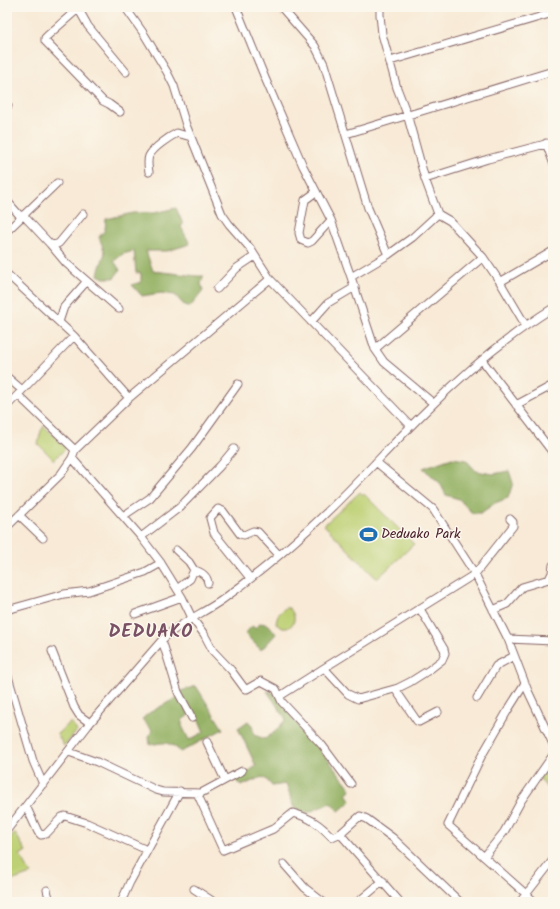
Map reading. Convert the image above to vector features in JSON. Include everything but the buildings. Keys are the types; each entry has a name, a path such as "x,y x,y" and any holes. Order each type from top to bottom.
{"street":[{"path":"125,7 144,34 174,86 186,125 222,214 255,256 270,279 410,426"},
{"path":"236,7 297,153 330,220 352,277 375,349 384,362 433,403"},
{"path":"281,7 315,46 324,64 368,208 388,256"},
{"path":"380,7 382,34 397,88 407,114 425,178 438,214 450,221 483,257 500,282 526,326"},
{"path":"120,112 103,101 45,41 45,38 79,8 88,26 126,72"},
{"path":"390,61 553,13"},
{"path":"346,134 407,114 553,71"},
{"path":"149,172 148,161 150,154 161,144 177,133 191,137"},
{"path":"425,178 488,159 550,143 553,162"},
{"path":"7,231 57,183"},
{"path":"316,192 305,200 299,233 301,240 308,243 330,220"},
{"path":"7,202 50,244 66,263 118,309"},
{"path":"50,244 55,245 59,243 83,214"},
{"path":"352,277 388,256 413,237 438,214"},
{"path":"500,282 553,250"},
{"path":"217,289 237,268 255,256"},
{"path":"375,349 483,257"},
{"path":"7,274 74,336 129,398"},
{"path":"7,527 61,474 72,458 75,450 129,398 270,279"},
{"path":"59,322 64,307 87,281"},
{"path":"311,322 328,303 355,287"},
{"path":"8,826 44,784 90,723 162,640 174,629 215,605 279,555 323,516 433,403 482,360 526,326 553,308"},
{"path":"7,406 74,336"},
{"path":"482,360 553,453"},
{"path":"7,377 20,393 75,450"},
{"path":"123,516 150,498 192,448 238,384"},
{"path":"516,405 553,385"},
{"path":"141,537 180,508 234,449"},
{"path":"72,458 141,537 161,563 178,589 192,618 217,657 231,670 243,688 247,689 261,681 274,687 282,702 322,745 351,784"},
{"path":"376,462 433,509 475,574 508,639 525,683 553,744"},
{"path":"250,578 214,533 210,518 218,509 223,510 240,534 244,535 252,531 258,532 279,555"},
{"path":"19,515 43,538"},
{"path":"280,696 420,610 475,574 513,526 513,522 510,519"},
{"path":"176,550 189,562 194,570 200,571 206,576 208,583"},
{"path":"7,610 64,594 96,589 145,572 161,563"},
{"path":"493,610 507,604 522,587 549,579 552,574 553,565"},
{"path":"178,589 190,579 194,570"},
{"path":"135,614 182,597"},
{"path":"324,668 348,694 355,698 363,698 394,689 410,682 429,670 442,660 444,656 444,649 420,610"},
{"path":"508,639 553,641"},
{"path":"162,640 180,697 192,718"},
{"path":"52,651 74,707 79,715 90,723"},
{"path":"477,698 496,666 514,656"},
{"path":"7,673 11,699 33,761 44,784"},
{"path":"525,683 480,757 448,823 448,827 535,902"},
{"path":"394,689 416,721 419,722 438,712"},
{"path":"208,742 225,780"},
{"path":"69,752 97,762 163,792 203,792 242,771"},
{"path":"484,857 504,832 520,801 553,755"},
{"path":"121,902 147,850 180,791"},
{"path":"197,793 223,850 273,829 293,813 307,817 318,823 332,837 342,833 360,816 367,819 392,838 460,902"},
{"path":"26,806 38,832 42,836 46,834 62,817 65,816 87,823 147,850"},
{"path":"342,833 342,836 400,902"},
{"path":"520,902 553,860"},
{"path":"284,864 300,883 323,902"},
{"path":"358,902 383,881"},
{"path":"194,889 214,902"},
{"path":"47,890 50,902"}],"green space":[{"path":"176,208 183,224 181,227 190,244 167,251 146,251 153,271 204,276 201,283 203,291 190,307 183,304 175,295 161,293 142,296 132,285 141,282 141,273 136,273 134,251 123,254 114,261 120,270 114,278 104,278 98,275 105,253 99,237 105,230 106,219 133,213 154,213"},
{"path":"44,426 66,448 54,460 38,444 41,431"},
{"path":"452,458 466,460 476,471 493,474 509,471 513,483 508,498 495,503 481,513 472,513 459,499 446,495 440,483 423,468"},
{"name":"Deduako Park","path":"360,492 363,495 364,494 414,544 377,579 324,525"},
{"path":"285,608 289,608 293,613 294,618 291,626 288,628 280,627 276,623 278,615"},
{"path":"261,623 269,625 276,634 261,650 245,634 252,626 255,628"},
{"path":"196,686 223,729 181,752 170,744 166,743 150,745 149,737 152,730 142,719 149,713 176,698 181,699 189,715 182,720 182,726 189,740 204,732 199,720 181,695 181,691"},
{"path":"267,691 274,693 308,738 316,744 351,789 346,794 351,801 339,811 330,803 307,813 294,808 286,784 272,786 262,777 241,786 235,780 256,766 238,728 248,721 252,725 254,735 265,739 276,731 286,719"},
{"path":"71,722 77,731 64,746 57,734"},
{"path":"553,766 553,789 551,787 548,789 539,778"},
{"path":"15,833 26,851 20,855 31,874 8,882 7,842"}],"place":[{"name":"Deduako Park","path":"368,534"}],"district":[{"name":"DEDUAKO","path":"151,632"}]}
